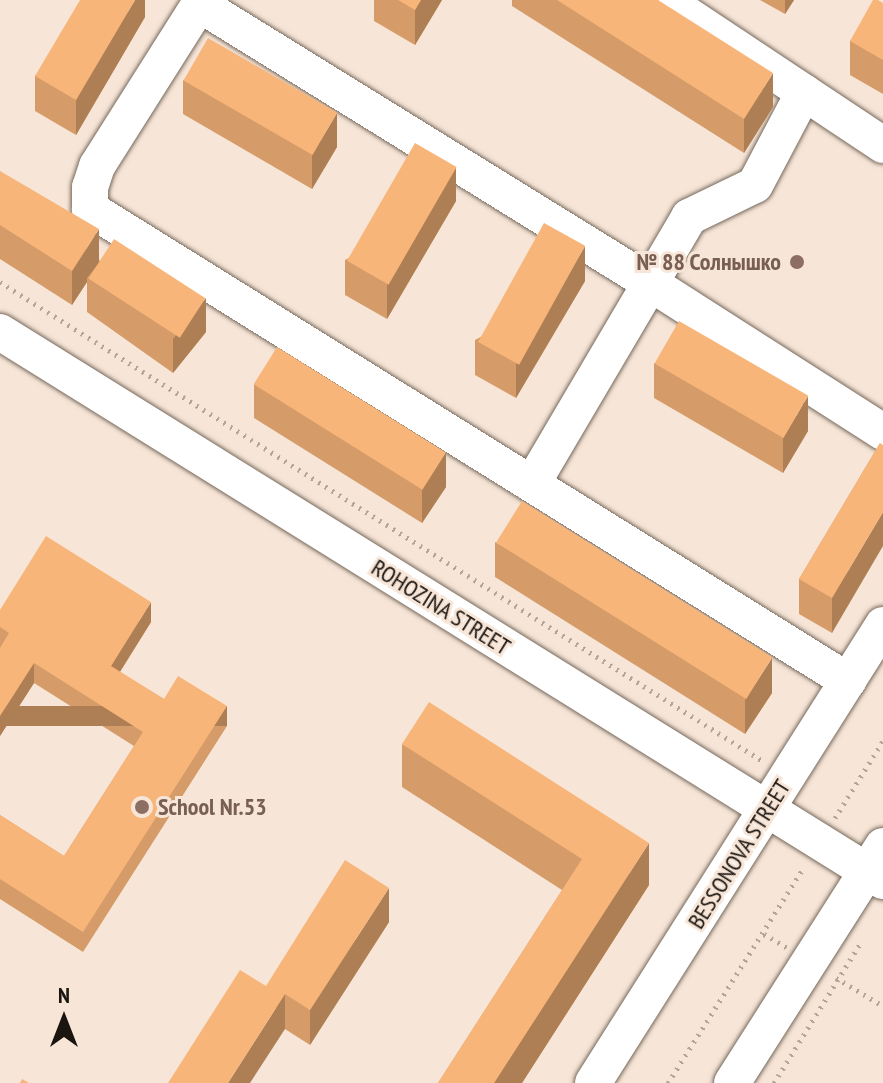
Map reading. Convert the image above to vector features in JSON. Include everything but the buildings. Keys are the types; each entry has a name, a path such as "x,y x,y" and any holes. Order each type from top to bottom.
{"street":[{"path":"665,0 883,145"},
{"path":"848,681 90,209 90,187 97,166 201,2 883,432"},
{"path":"532,484 689,217 755,185 804,92"},
{"name":"ROHOZINA STREET","path":"5,346 820,842 878,866"},
{"name":"BESSONOVA STREET","path":"593,1083 883,625"},
{"path":"732,1083 878,866"}],"path":[{"path":"0,282 788,777"},
{"path":"668,1083 883,741"},
{"path":"774,1083 868,931"}],"place":[{"name":"№ 88 Солнышко","path":"797,262"},
{"name":"School Nr.53","path":"142,807"}]}
